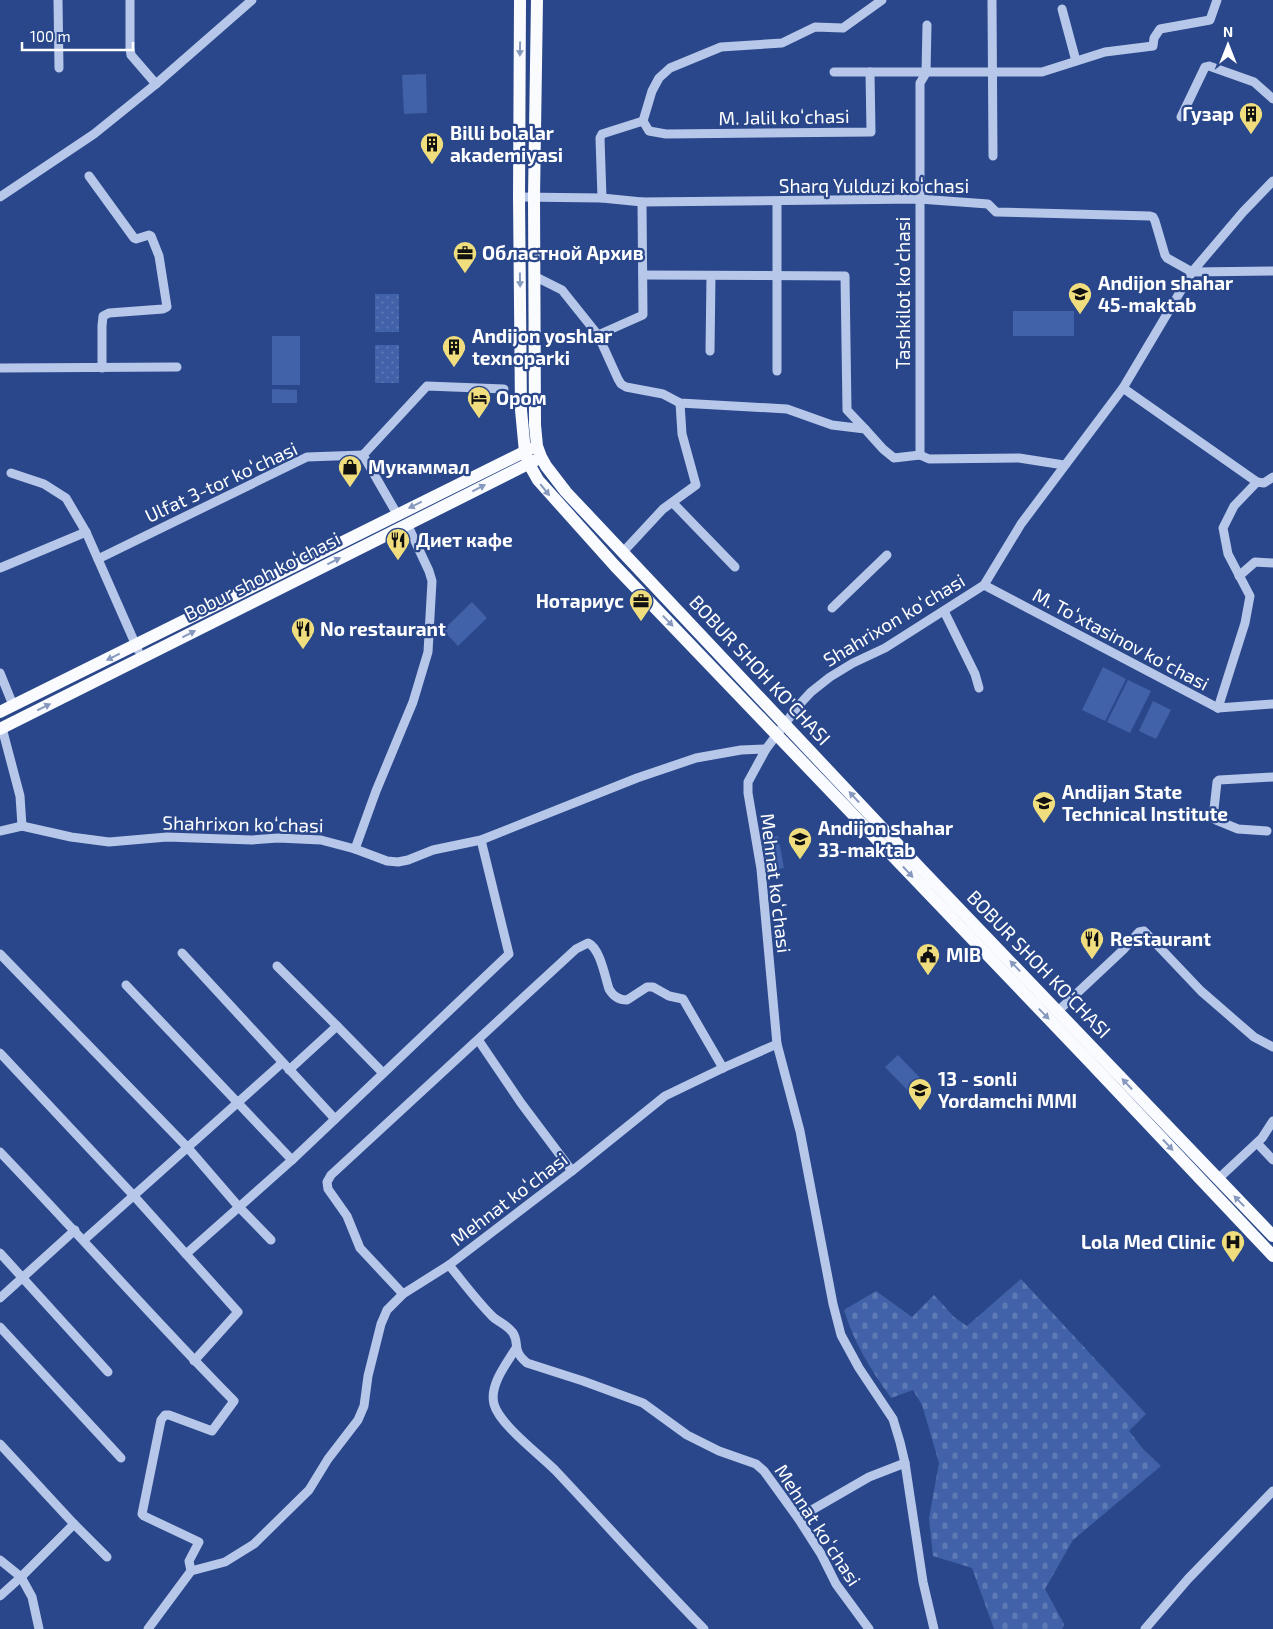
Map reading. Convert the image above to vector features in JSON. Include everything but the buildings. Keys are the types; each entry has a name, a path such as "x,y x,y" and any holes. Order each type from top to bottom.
{"main road":[{"name":"BOBUR SHOH KO'CHASI","path":"520,0 521,410 527,458 538,480 550,495 1273,1256"},
{"name":"BOBUR SHOH KO'CHASI","path":"537,0 534,197 535,425 539,451 546,466 564,489 922,870 1273,1236"},
{"name":"Bobur shoh koʻchasi","path":"0,712 136,646 397,514 503,469 539,451"},
{"name":"Bobur shoh koʻchasi","path":"1,728 407,524 503,469"}],"street":[{"path":"58,0 58,68"},
{"path":"130,0 130,48 132,55 156,84"},
{"path":"0,197 94,134 156,84 252,0"},
{"path":"602,198 600,138 602,134 643,121 652,91 659,78 670,68 721,47 782,43 815,27 843,28 882,0"},
{"path":"992,0 993,156"},
{"path":"834,72 1042,72 1105,52 1153,46 1154,38 1160,29 1210,20 1217,0"},
{"path":"1062,9 1076,61"},
{"name":"Tashkilot koʻchasi","path":"920,455 920,83 926,73 927,25"},
{"path":"1182,117 1205,67 1209,66 1254,82 1273,99"},
{"name":"M. Jalil koʻchasi","path":"643,121 649,131 666,134 872,132 870,72"},
{"path":"89,176 134,238 151,236 159,256 167,307 163,309 109,313 103,316 102,368"},
{"name":"Shahrixon koʻchasi","path":"778,735 811,692 830,677 853,663 885,648 984,585 1021,524 1123,388 1192,272 1242,212 1273,181"},
{"name":"Sharq Yulduzi koʻchasi","path":"519,197 602,198 642,202 919,200 988,204 996,212 1153,217 1167,258 1192,272"},
{"path":"598,335 644,315 642,202"},
{"path":"777,202 777,371"},
{"path":"1192,272 1273,271"},
{"path":"643,275 845,276 847,410 883,449 894,458 920,455 929,459 1019,458 1064,465"},
{"path":"534,276 562,290 598,335 621,384 626,387 663,394 680,403 787,409 832,426 865,428"},
{"path":"710,351 711,276"},
{"path":"0,368 177,367"},
{"path":"397,514 364,455 427,386 504,389"},
{"path":"1123,388 1257,482"},
{"path":"623,552 663,509 696,485 682,434 680,403"},
{"name":"Ulfat 3-tor koʻchasi","path":"98,559 307,457 364,455"},
{"path":"11,473 44,484 66,498 86,532 142,658"},
{"name":"M. Toʻxtasinov koʻchasi","path":"984,585 1218,708 1245,623 1250,596 1225,546 1223,528 1234,506 1257,482 1264,483 1273,477"},
{"path":"673,503 735,567"},
{"path":"356,849 376,791 413,702 428,652 432,581 430,571 407,524"},
{"path":"0,568 86,532"},
{"path":"832,608 887,555"},
{"path":"1239,576 1255,562 1273,563"},
{"path":"944,611 975,674 979,688"},
{"path":"0,673 13,705"},
{"path":"1218,708 1273,704"},
{"path":"1,728 20,796 22,826"},
{"name":"Mehnat koʻchasi","path":"778,735 766,749 748,782 748,793 761,869 777,1044 800,1130 833,1304 841,1335 858,1368 894,1419 905,1463 923,1582 934,1629"},
{"name":"Shahrixon koʻchasi","path":"0,831 22,826 70,837 109,842 168,837 321,840 356,849 387,861 398,862 433,850 481,840 637,778 696,758 741,750 766,749"},
{"path":"1267,831 1238,829 1213,818 1213,810 1217,782 1219,780 1273,777"},
{"path":"186,1254 292,1160 510,954 481,840"},
{"path":"1058,1010 1123,950 1139,932 1144,931 1201,991 1254,1037 1273,1047"},
{"path":"403,1294 360,1248 347,1216 328,1189 327,1182 331,1175 479,1041 576,949 588,943 594,946 598,952 611,994 616,997 627,1000 647,988 653,987 669,996 683,999 723,1068"},
{"path":"182,953 335,1119"},
{"path":"0,954 188,1148 238,1206 271,1240"},
{"path":"277,966 384,1073"},
{"path":"126,985 292,1160"},
{"path":"84,1240 239,1102 337,1026"},
{"path":"479,1041 521,1103 572,1171"},
{"name":"Mehnat koʻchasi","path":"777,1044 665,1096 572,1171 449,1265 494,1318 512,1331 520,1358 527,1363 584,1381 643,1403 687,1435 719,1451 756,1464 764,1471 798,1518 821,1554 836,1584 869,1629"},
{"path":"0,1053 134,1196 238,1312 194,1361"},
{"path":"1218,1178 1262,1138 1273,1122"},
{"path":"1257,1143 1273,1160"},
{"path":"0,1152 84,1240 194,1361 234,1401 212,1430 169,1416 162,1418 142,1511 144,1516 199,1542 189,1561 191,1571"},
{"path":"0,1298 74,1230"},
{"path":"0,1253 108,1372"},
{"path":"148,1629 191,1571 225,1562 254,1544 309,1490 328,1459 358,1420 364,1406 368,1376 381,1324 387,1310 403,1294 449,1265"},
{"path":"0,1327 121,1458"},
{"path":"516,1348 495,1385 493,1393 493,1402 502,1419 553,1469 704,1629"},
{"path":"0,1444 107,1557"},
{"path":"798,1518 869,1477 905,1463"},
{"path":"1145,1629 1188,1579 1273,1491"},
{"path":"0,1596 74,1524"},
{"path":"0,1560 21,1577 32,1597 38,1629"}],"green space":[{"path":"426,74 427,113 404,114 402,75"},
{"path":"375,294 399,294 399,332 375,332"},
{"path":"1013,311 1074,311 1074,336 1013,336"},
{"path":"272,336 300,336 300,385 272,385"},
{"path":"375,345 399,345 399,383 375,383"},
{"path":"272,389 297,390 297,403 272,403"},
{"path":"472,602 487,618 458,646 443,630"},
{"path":"1103,667 1126,679 1105,721 1082,710"},
{"path":"1128,680 1151,691 1130,733 1107,722"},
{"path":"1153,701 1171,710 1156,739 1139,731"},
{"path":"778,836 784,868 767,871 761,839"},
{"path":"898,1055 924,1082 911,1094 885,1067"},
{"path":"1021,1279 1146,1414 1129,1431 1143,1449 1161,1466 1073,1540 1045,1589 1064,1624 1062,1629 994,1629 972,1568 933,1556 929,1518 939,1463 922,1405 913,1390 891,1398 864,1356 844,1310 876,1291 912,1317 934,1295 954,1317 967,1326"}],"place":[{"name":"Гузар","path":"1251,135"},
{"name":"Billi bolalar akademiyasi","path":"432,165"},
{"name":"Областной Архив","path":"465,274"},
{"name":"Andijon shahar 45-maktab","path":"1080,315"},
{"name":"Andijon yoshlar texnoparki","path":"454,368"},
{"name":"Ором","path":"479,419"},
{"name":"Мукаммал","path":"350,488"},
{"name":"Диет кафе","path":"398,561"},
{"name":"Нотариус","path":"641,622"},
{"name":"No restaurant","path":"303,650"},
{"name":"Andijan State Technical Institute","path":"1044,824"},
{"name":"Andijon shahar 33-maktab","path":"800,860"},
{"name":"Restaurant","path":"1092,960"},
{"name":"MIB","path":"928,976"},
{"name":"13 - sonli Yordamchi MMI","path":"920,1111"},
{"name":"Lola Med Clinic","path":"1233,1263"}]}
